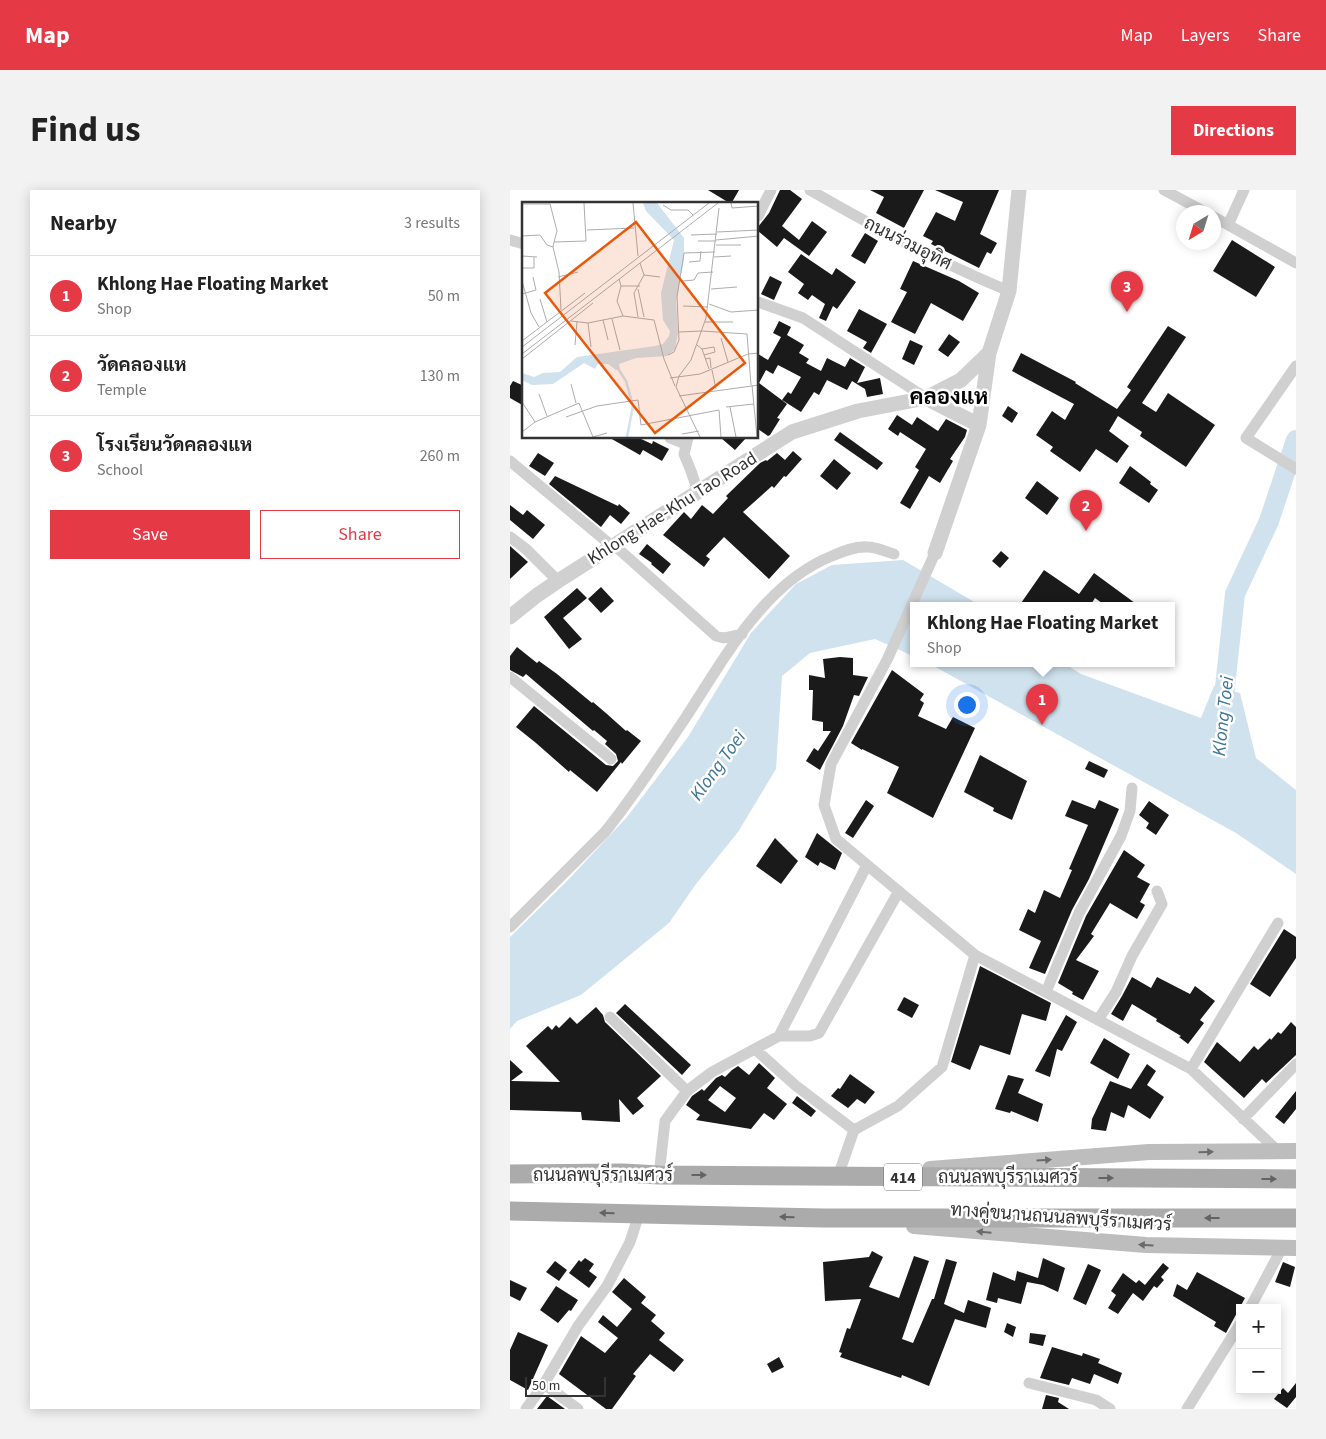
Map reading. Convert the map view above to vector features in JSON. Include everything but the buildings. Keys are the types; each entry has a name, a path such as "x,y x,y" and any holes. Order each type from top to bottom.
{"main road":[{"name":"414","path":"838,1176 1149,1152 1296,1151"},
{"name":"ถนนลพบุรีราเมศวร์","path":"510,1174 623,1173 659,1175 1296,1179"},
{"name":"ถนนลพบุรีราเมศวร์","path":"510,1211 823,1218 1296,1218"},
{"name":"ทางคู่ขนานถนนลพบุรีราเมศวร์","path":"823,1218 1146,1245 1289,1248"}],"street":[{"path":"759,214 771,190"},
{"name":"ถนนร่วมอุทิศ","path":"810,190 851,214 973,277 1009,291"},
{"name":"Khlong Hae-Khu Tao Road","path":"510,617 558,581 792,432 858,411 926,398 961,380 989,353 1009,291 1019,190"},
{"path":"1164,190 1192,205"},
{"path":"1228,225 1244,190"},
{"path":"1221,221 1296,263"},
{"path":"759,302 803,318 926,398 980,425"},
{"path":"913,602 935,553 980,425 989,353"},
{"path":"1296,366 1246,438 1296,469"},
{"path":"687,441 684,454 698,492"},
{"path":"510,461 613,545 716,636 724,638 742,634"},
{"path":"510,537 526,549 558,581"},
{"path":"510,927 605,832 663,752 710,678 742,634 776,593 798,574 815,563 853,548 869,547 894,554"},
{"path":"910,608 891,650 831,764 824,805 836,838 975,955 1191,1069 1278,1151"},
{"path":"510,677 612,759"},
{"path":"1046,992 1079,913 1122,836 1130,811 1132,788"},
{"path":"779,1036 867,864"},
{"path":"659,1175 665,1121 687,1091 712,1072 779,1036 810,1036 819,1033 899,891"},
{"path":"1098,1020 1116,992 1132,956 1162,904 1157,891"},
{"path":"1191,1069 1278,923"},
{"path":"838,1176 854,1130 898,1106 942,1068 975,955"},
{"path":"610,1017 687,1091"},
{"path":"755,1048 790,1080 854,1130"},
{"path":"1244,1119 1296,1064"},
{"path":"526,1409 544,1384 578,1326 607,1286 630,1242 639,1214"},
{"path":"1253,1304 1289,1248"},
{"path":"1186,1409 1236,1330"},
{"path":"1029,1383 1096,1400 1110,1409"},
{"path":"544,1384 578,1409"}],"water":[{"path":"903,560 974,602 910,602 910,655 875,639 810,653 782,676 776,769 738,832 696,884 669,923 581,995 517,1021 510,1029 510,937 567,881 627,817 688,737 751,633 796,584 832,565"},
{"path":"935,667 1070,667 1081,674 1201,718 1214,686 1240,693 1256,758 1296,790 1296,874 1236,833"}],"waterway":[{"name":"Klong Toei","path":"1222,715 1235,594 1269,521 1296,440"}],"place":[{"name":"โรงเรียนวัดคลองแห","path":"1127,312"},
{"name":"วัดคลองแห","path":"1086,531"},
{"name":"Khlong Hae Floating Market","path":"1042,725"}],"district":[{"name":"คลองแห","path":"949,396"}]}
